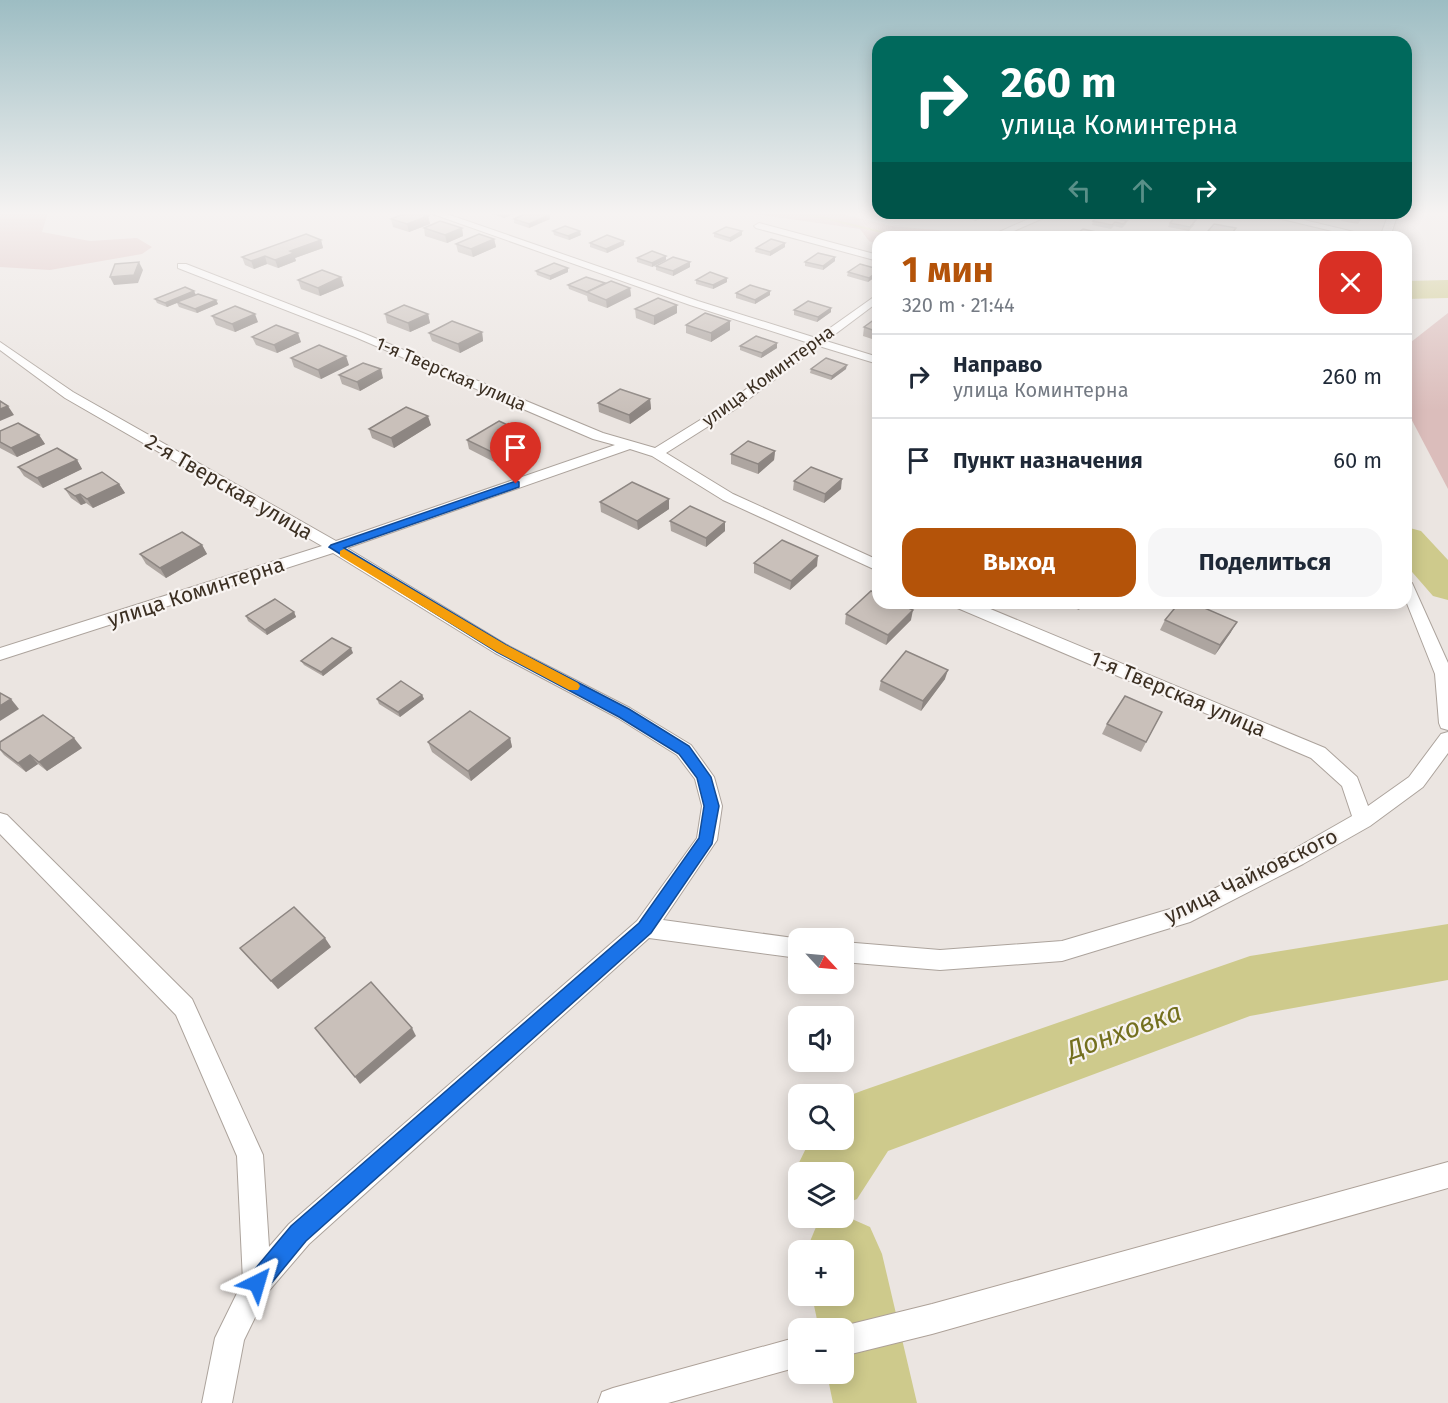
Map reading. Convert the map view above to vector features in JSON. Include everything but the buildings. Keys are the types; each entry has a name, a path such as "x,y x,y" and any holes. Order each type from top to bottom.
{"street":[{"name":"1-я Тверская улица","path":"214,278 359,335 598,436 657,453 728,497 872,563"},
{"path":"623,278 872,359"},
{"name":"улица Коминтерна","path":"657,453 730,407 872,301"},
{"name":"2-я Тверская улица","path":"0,345 69,394 335,547 501,649 624,713 684,750 704,777 712,806 707,840 645,928 299,1234 257,1283 230,1338 218,1403"},
{"name":"улица Коминтерна","path":"0,654 335,547 629,445"},
{"path":"1412,598 1444,674 1448,723"},
{"name":"1-я Тверская улица","path":"975,609 1318,753 1350,782 1363,820"},
{"name":"улица Чайковского","path":"854,953 940,960 1062,951 1182,915 1296,858 1363,820 1416,782 1448,739"},
{"path":"0,821 184,1007 250,1155 257,1283"},
{"path":"645,928 788,947"},
{"path":"854,1338 932,1319 1448,1175"},
{"path":"613,1403 788,1355"}],"shaded area":[{"path":"1448,313 1448,489 1412,420 1412,341"}],"waterway":[{"name":"Донховка","path":"1412,290 1448,289"},
{"name":"Донховка","path":"1412,547 1448,586"},
{"name":"Донховка","path":"839,1162 864,1125 1250,986 1448,952"},
{"name":"Донховка","path":"854,1305 875,1403"}],"slow traffic":[{"path":"344,553 501,649 574,686"}],"route":[{"path":"257,1283 299,1234 645,928 707,840 712,806 704,777 684,750 624,713 501,649 335,547 516,484"}]}
